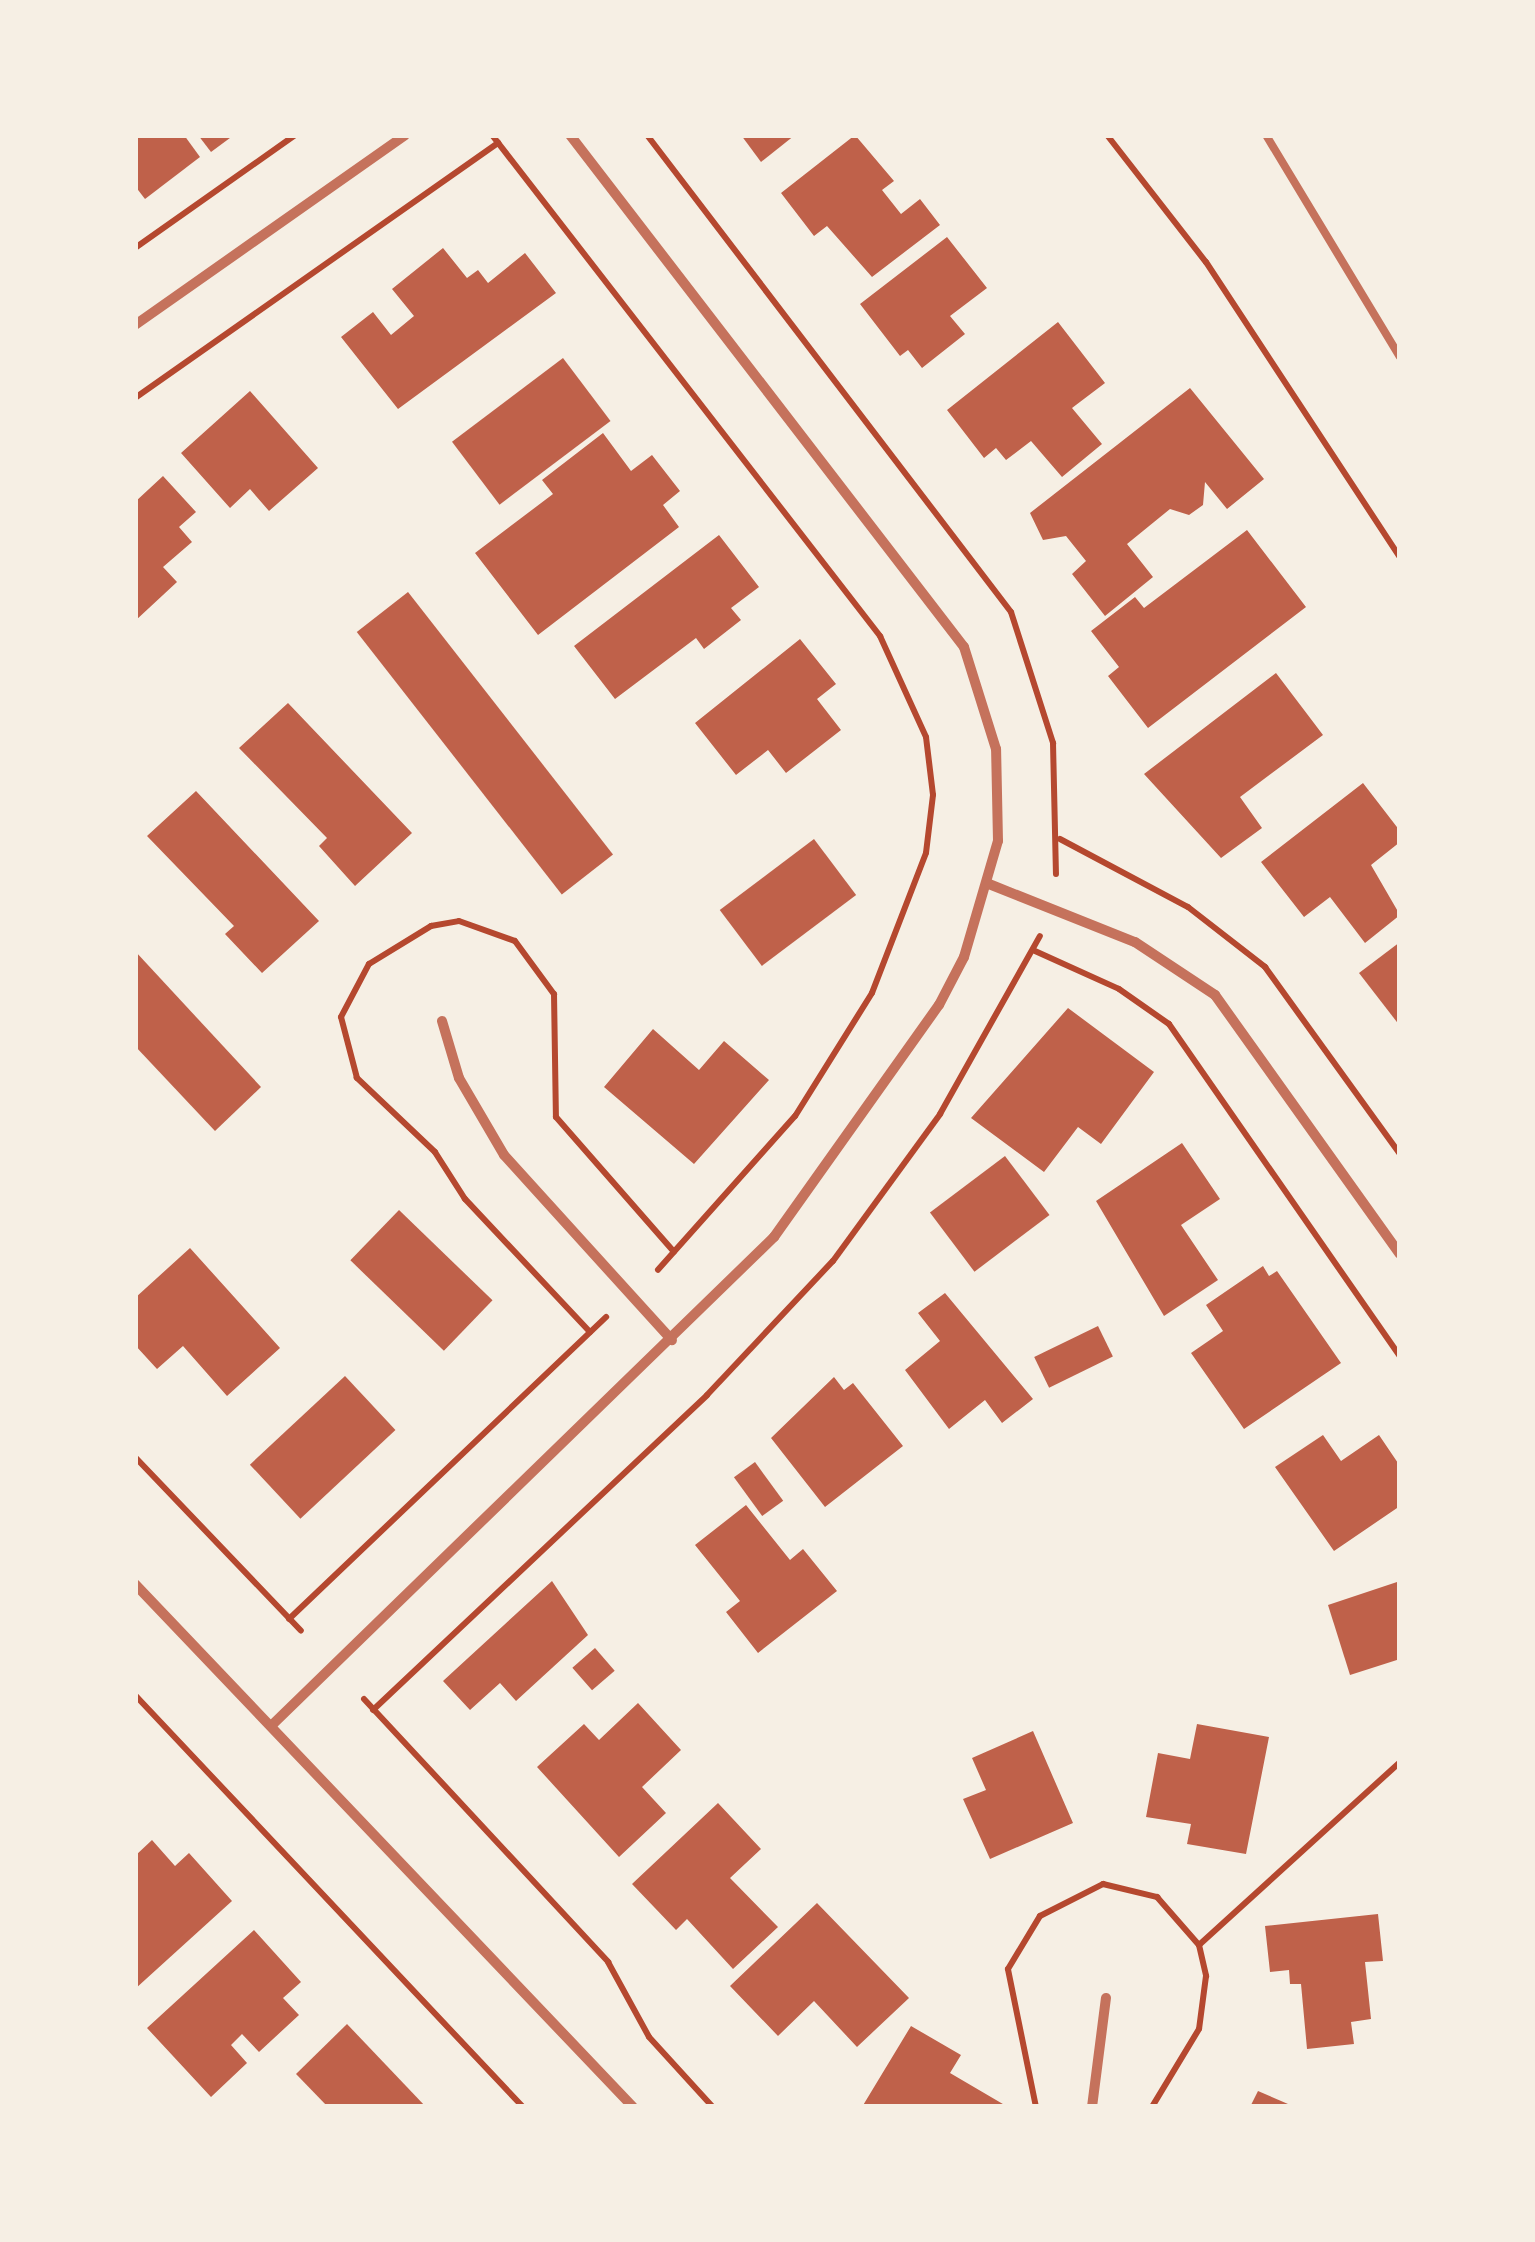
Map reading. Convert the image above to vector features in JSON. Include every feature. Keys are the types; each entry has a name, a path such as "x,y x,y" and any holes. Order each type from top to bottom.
{"street":[{"path":"135,325 405,135"},
{"path":"270,1726 774,1237 885,1092 964,957 990,884 1000,778 986,701 964,647 570,135"},
{"path":"990,884 1135,942 1215,995 1400,1254"},
{"path":"442,1021 459,1078 504,1155 672,1340"},
{"path":"135,1584 633,2107"},
{"path":"1092,2107 1106,1998"}],"lane":[{"path":"1266,135 1400,357"}],"path":[{"path":"135,248 294,135"},
{"path":"492,135 880,636 926,737 933,796 926,853 872,993 795,1116 658,1270"},
{"path":"647,135 1011,612 1053,742 1056,876"},
{"path":"1107,135 1206,262 1400,557"},
{"path":"135,398 498,143"},
{"path":"373,1710 707,1395 834,1261 940,1114 1041,935"},
{"path":"1035,950 1119,989 1168,1024 1400,1356"},
{"path":"289,1620 607,1316"},
{"path":"135,1457 301,1632"},
{"path":"135,1694 523,2107"},
{"path":"364,1699 608,1962 649,2037 713,2107"},
{"path":"1199,1945 1400,1762"}],"building":[{"path":"135,135 184,135 200,157 145,199 135,186"},
{"path":"198,135 234,135 211,152"},
{"path":"741,135 795,135 761,162"},
{"path":"855,135 894,181 882,190 901,214 920,199 940,225 872,277 827,226 814,236 781,193"},
{"path":"947,237 987,288 950,316 965,334 922,368 908,350 900,356 860,304"},
{"path":"443,248 467,278 478,270 488,283 525,253 556,293 398,409 341,337 373,312 391,335 414,316 392,289"},
{"path":"1058,322 1105,383 1072,408 1102,444 1062,477 1031,441 1006,460 996,448 984,458 947,410"},
{"path":"563,358 611,421 500,505 452,442"},
{"path":"1190,388 1264,479 1227,509 1205,482 1203,505 1189,515 1170,509 1127,544 1153,577 1105,616 1072,574 1086,561 1066,536 1043,540 1030,513"},
{"path":"250,391 318,468 269,511 250,489 230,508 181,453"},
{"path":"603,433 631,471 652,455 680,491 663,505 679,527 538,635 475,553 553,494 542,480"},
{"path":"163,476 196,512 179,527 192,542 163,567 177,582 135,621 135,502"},
{"path":"1247,530 1306,607 1148,728 1108,676 1119,667 1091,631 1135,597 1144,608"},
{"path":"719,535 759,587 731,608 741,620 704,649 696,638 615,699 574,646"},
{"path":"408,592 613,854 562,894 357,632"},
{"path":"800,639 836,684 817,699 841,730 786,773 768,750 736,775 695,723"},
{"path":"1276,673 1323,735 1240,797 1262,828 1221,858 1144,774"},
{"path":"288,703 412,833 355,886 319,846 327,838 239,748"},
{"path":"1363,783 1400,831 1400,842 1371,865 1400,915 1365,943 1330,897 1304,917 1261,862"},
{"path":"196,791 319,921 262,973 225,934 234,926 147,836"},
{"path":"814,839 856,895 762,966 720,910"},
{"path":"1400,942 1400,1026 1359,973"},
{"path":"135,951 261,1087 215,1131 135,1046"},
{"path":"1068,1008 1154,1072 1101,1144 1078,1127 1044,1172 971,1118"},
{"path":"653,1029 699,1070 724,1041 769,1080 694,1164 604,1087"},
{"path":"1182,1143 1220,1199 1181,1225 1218,1280 1164,1316 1096,1201"},
{"path":"1005,1156 1050,1215 974,1272 930,1213"},
{"path":"399,1210 493,1300 444,1351 350,1260"},
{"path":"190,1248 280,1348 227,1396 183,1346 157,1369 135,1345 135,1298"},
{"path":"1263,1266 1269,1276 1277,1271 1341,1363 1244,1429 1191,1353 1223,1331 1206,1305"},
{"path":"945,1293 1033,1399 1002,1423 985,1400 949,1429 905,1370 940,1341 918,1313"},
{"path":"1098,1326 1113,1357 1049,1388 1034,1357"},
{"path":"345,1376 395,1430 300,1519 250,1465"},
{"path":"834,1377 844,1390 853,1383 903,1446 825,1507 771,1438"},
{"path":"1323,1435 1341,1461 1379,1435 1400,1466 1400,1506 1334,1551 1275,1467"},
{"path":"755,1462 783,1501 762,1516 734,1477"},
{"path":"746,1505 790,1560 803,1549 837,1591 758,1653 726,1612 740,1601 695,1545"},
{"path":"552,1581 588,1635 516,1701 500,1683 470,1710 443,1681"},
{"path":"1400,1581 1400,1659 1350,1675 1328,1605"},
{"path":"595,1648 615,1671 592,1690 572,1668"},
{"path":"638,1703 681,1750 642,1787 666,1813 619,1857 537,1767 584,1724 599,1740"},
{"path":"1197,1724 1269,1737 1246,1854 1187,1844 1191,1824 1146,1817 1158,1753 1190,1759"},
{"path":"1033,1731 1073,1823 990,1859 963,1799 986,1790 972,1758"},
{"path":"718,1803 761,1849 730,1878 778,1927 733,1969 687,1919 676,1930 632,1884"},
{"path":"152,1840 175,1866 189,1853 232,1901 135,1989 135,1856"},
{"path":"817,1903 909,1998 857,2047 814,2001 778,2036 730,1986"},
{"path":"1378,1914 1383,1961 1365,1962 1371,2019 1351,2022 1354,2044 1307,2049 1301,1984 1290,1984 1289,1970 1270,1972 1265,1926"},
{"path":"254,1930 301,1982 283,1998 299,2015 259,2052 242,2034 231,2045 247,2063 211,2097 147,2028"},
{"path":"347,2024 426,2107 328,2107 296,2074"},
{"path":"911,2026 961,2055 950,2073 1008,2107 862,2107"},
{"path":"1258,2091 1295,2107 1250,2107"}]}
